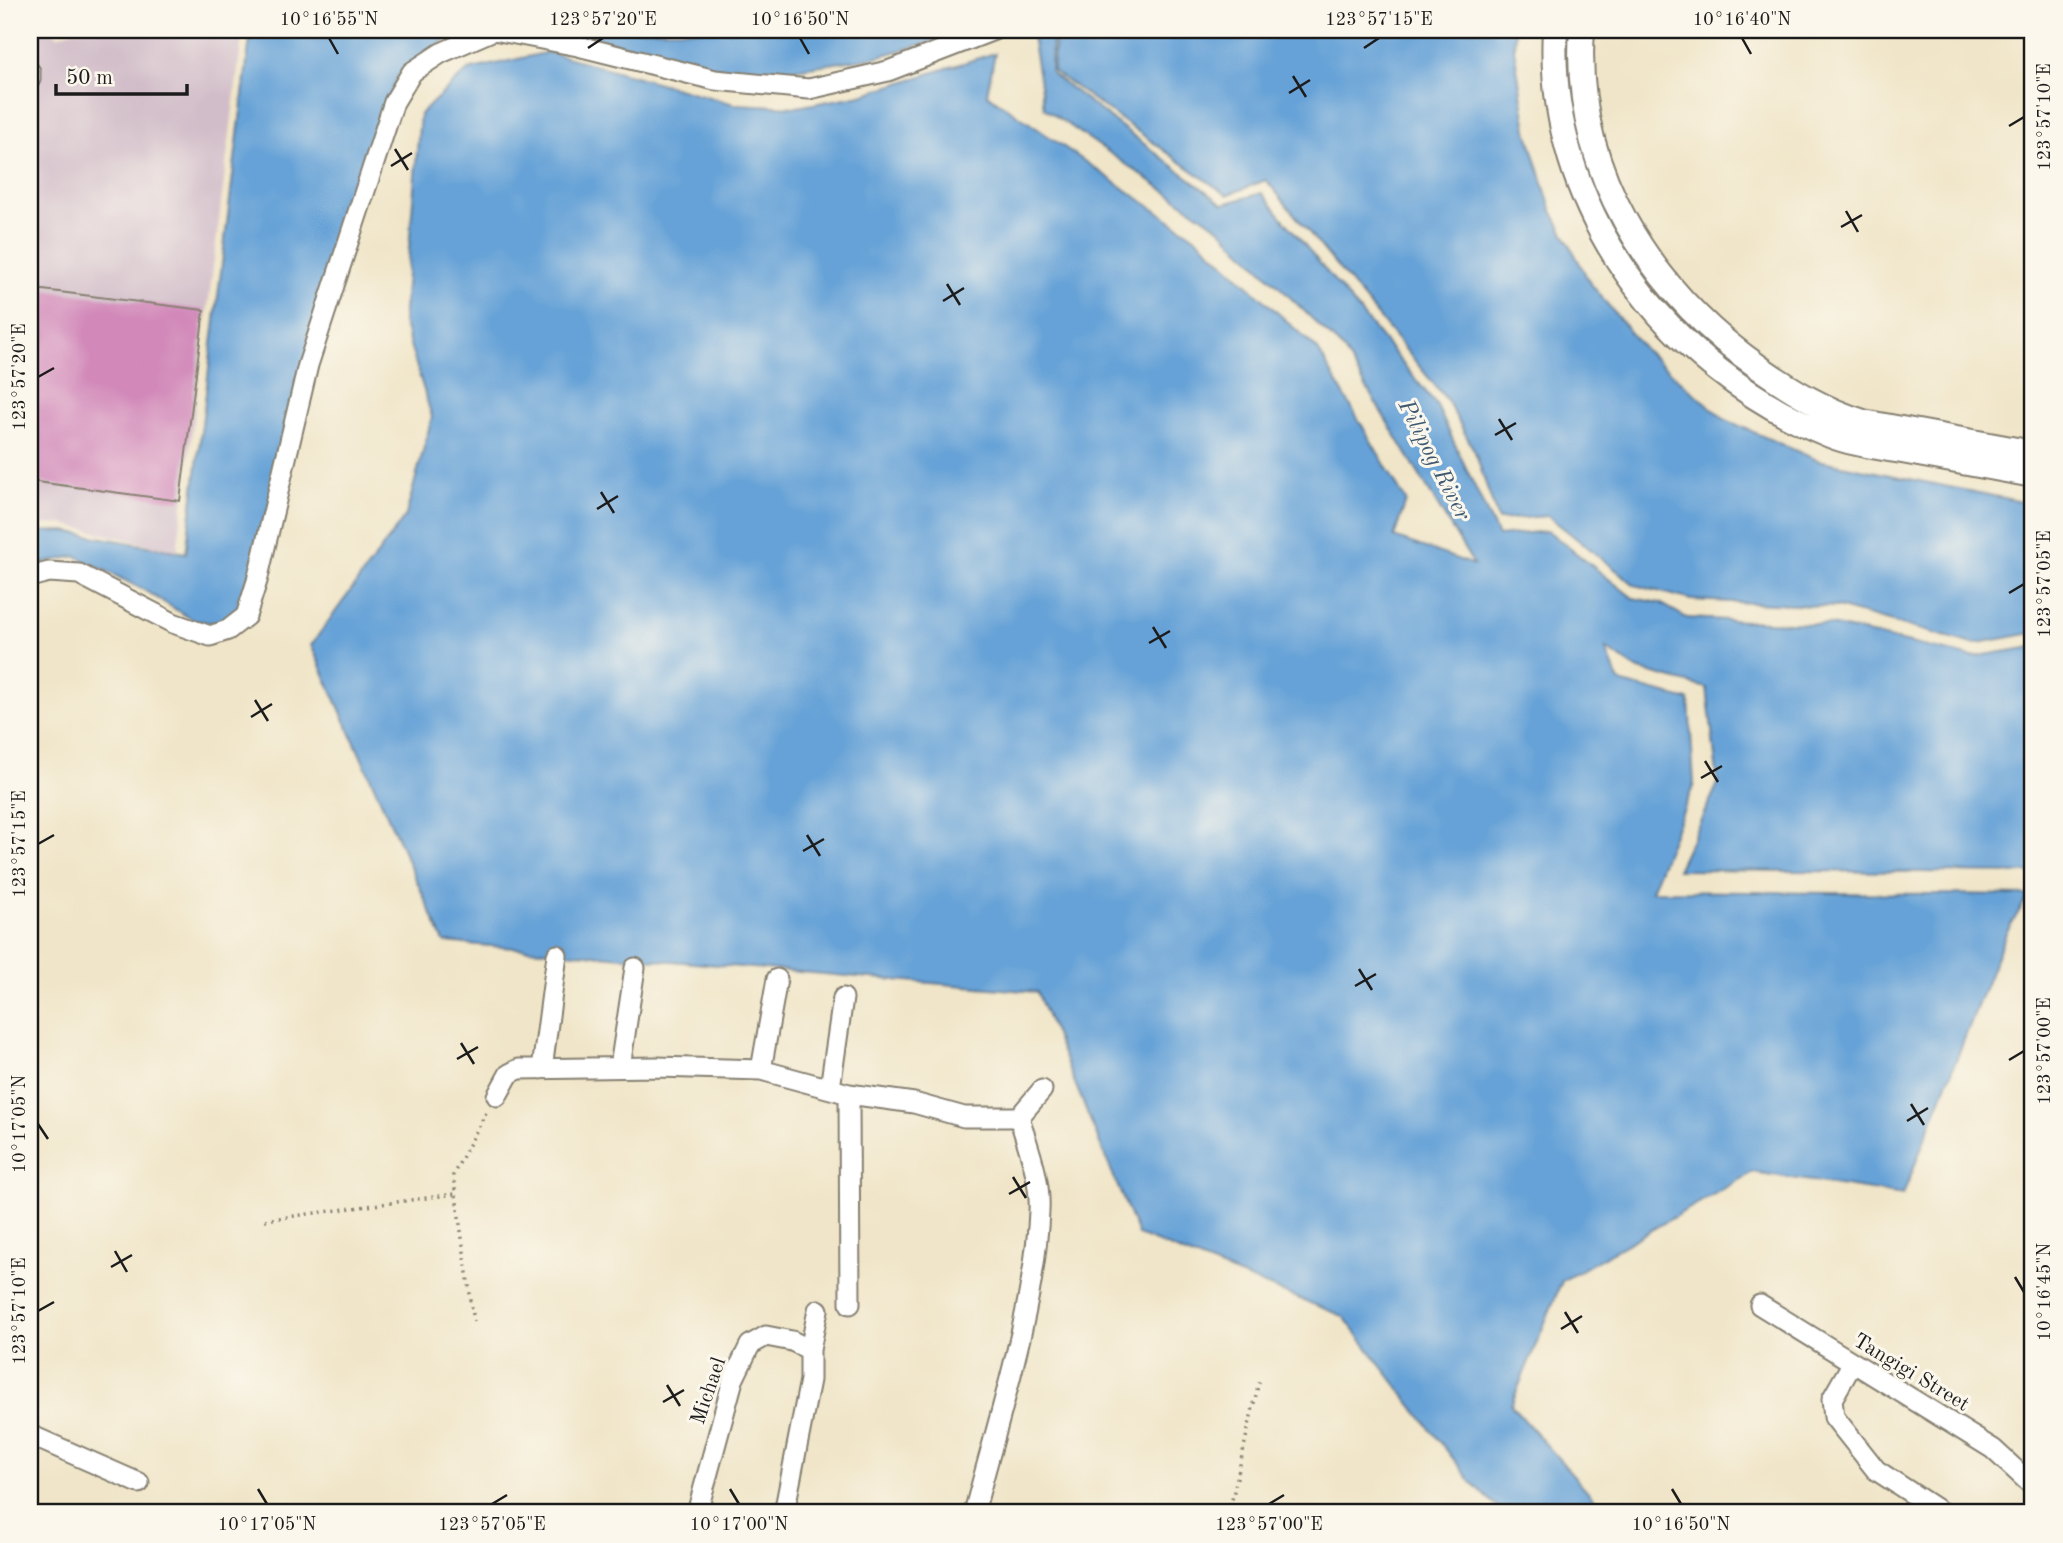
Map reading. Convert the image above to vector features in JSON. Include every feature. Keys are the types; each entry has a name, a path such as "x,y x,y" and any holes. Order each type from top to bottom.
{"main road":[{"path":"1555,30 1553,60 1561,124 1580,188 1601,235 1622,268 1662,319 1713,365 1763,400 1830,435 2030,464"},
{"path":"1582,30 1580,55 1587,120 1605,183 1644,253 1682,302 1732,349 1802,398 1835,414 2030,464"}],"street":[{"path":"30,577 49,572 79,574 173,623 209,636 228,629 246,616 257,581 308,365 394,102 412,72 441,53 494,30 578,46 715,80 809,89 888,71 994,30"},
{"path":"30,72 30,79"},
{"path":"542,1069 557,955"},
{"path":"620,1067 635,968"},
{"path":"761,1070 777,979"},
{"path":"843,998 839,1091 850,1304"},
{"path":"497,1096 509,1074 519,1069 620,1067 761,1070 839,1091 914,1103 964,1117 1019,1117 1042,1090"},
{"path":"974,1513 1027,1299 1040,1210 1037,1177 1019,1117"},
{"name":"Tangigi Street","path":"1760,1305 1993,1449 2033,1486"},
{"path":"784,1513 810,1380 810,1350 818,1310"},
{"name":"Michael","path":"696,1513 733,1380 750,1345 766,1336 792,1341 810,1350"},
{"path":"1852,1364 1832,1399 1834,1417 1876,1470 1942,1513"},
{"path":"30,1435 139,1483"}],"path":[{"path":"474,1322 453,1175 497,1096"},
{"path":"265,1220 455,1194"},
{"path":"1229,1513 1260,1377"}],"shaded area":[{"path":"30,30 51,30 58,36 74,30 243,30 177,551 62,524 30,525"}],"water":[{"path":"251,30 458,30 398,75 376,132 239,613 217,623 195,621 140,588 76,556 30,566 30,532 65,531 186,553"},
{"path":"561,30 976,30 876,57 748,76"},
{"name":"Pilipog River","path":"1031,30 1052,30 1051,73 1223,204 1262,193 1436,404 1498,536 1548,531 1633,598 1660,603 1687,618 1831,625 1972,657 2033,647 2033,873 1677,870 1718,784 1707,688 1639,670 1606,649 1619,682 1689,700 1694,784 1651,891 2029,895 2006,933 1903,1195 1753,1172 1562,1281 1511,1405 1607,1513 1504,1513 1472,1483 1343,1316 1138,1235 1037,992 444,942 311,645 406,515 432,417 403,322 420,114 468,70 549,52 734,104 797,107 861,95 995,53 987,94 1199,240 1318,350 1406,501 1394,537 1474,565 1343,349 1219,228 1044,108"},
{"path":"1055,30 1515,30 1514,49 1527,130 1551,209 1590,283 1644,349 1724,419 1817,460 2033,504 2033,633 1973,644 1837,607 1691,600 1635,585 1548,516 1498,520 1475,452 1447,400 1266,180 1227,195 1053,71"}],"building":[{"path":"35,289 204,310 180,501 30,481 30,328"}]}
